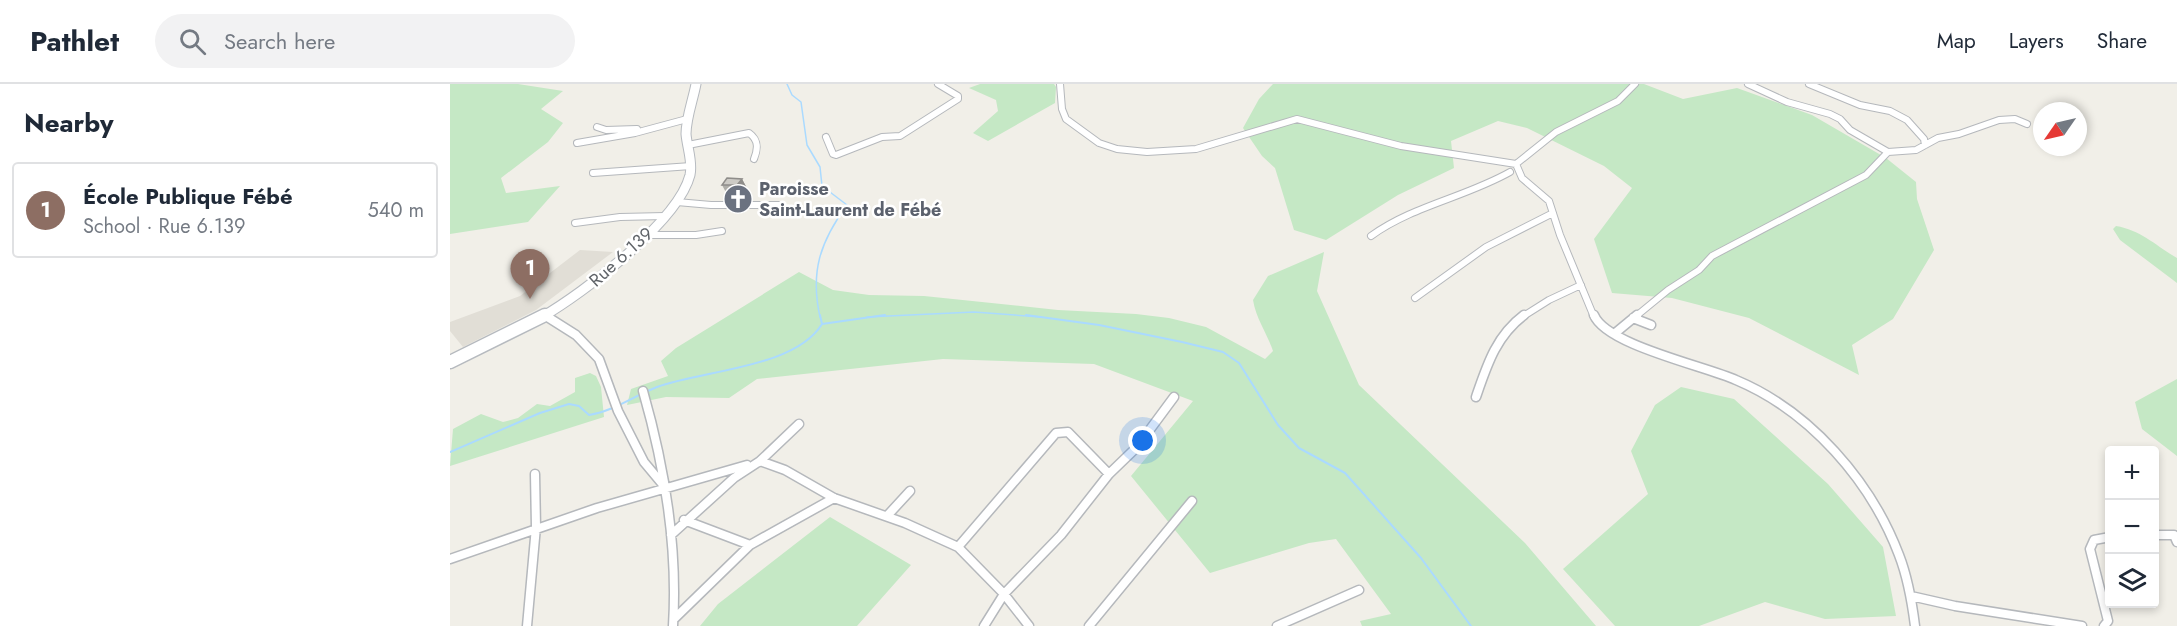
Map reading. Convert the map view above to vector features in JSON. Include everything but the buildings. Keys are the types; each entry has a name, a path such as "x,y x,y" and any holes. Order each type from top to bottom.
{"street":[{"name":"Rue 6.139","path":"450,362 546,316 573,299 609,270 666,216 687,184 691,165 687,119 696,84"},
{"path":"826,137 833,154 836,155 887,136 900,136 958,99 958,96 938,84"},
{"path":"1060,84 1062,109 1066,119 1099,143 1117,149 1147,152 1196,149 1297,119 1387,143 1494,163 1516,164 1557,132 1608,109 1635,84"},
{"path":"1748,84 1787,102 1830,114 1840,119 1850,130 1888,152 1916,150 1938,138 1966,132 1999,120 2015,119 2027,124"},
{"path":"1809,84 1860,105 1890,111 1907,120 1924,139 1925,145"},
{"path":"577,143 648,130 687,119"},
{"path":"597,127 606,130 648,130"},
{"path":"688,145 749,133 753,135 758,146 754,159"},
{"path":"1614,334 1699,270 1712,256 1866,176 1888,152"},
{"path":"1494,163 1522,178 1546,196 1596,321 1614,334 1757,390 1798,419 1839,457 1869,496 1892,537 1911,596 1915,626"},
{"path":"1516,164 1522,178"},
{"path":"593,173 691,165"},
{"path":"1371,236 1387,224 1492,182 1510,172"},
{"path":"677,202 711,205 780,205"},
{"path":"1415,298 1486,247 1554,213"},
{"path":"575,223 620,217 666,216"},
{"path":"647,235 696,235 722,231"},
{"path":"1476,397 1492,352 1507,329 1552,298 1581,285"},
{"path":"546,316 576,335 599,359 618,411 644,462 665,487"},
{"path":"1633,318 1651,325"},
{"path":"643,391 658,439 665,487 671,535 674,622"},
{"path":"984,626 1004,594 1061,535 1109,474 1137,447 1174,397"},
{"path":"671,535 734,478 760,461 799,424"},
{"path":"958,546 1056,433 1068,432 1109,474"},
{"path":"450,559 536,527 665,487 760,461 785,470 834,498 886,516 958,546 981,573 1004,594 1029,626"},
{"path":"527,626 536,527 535,474"},
{"path":"886,516 910,491"},
{"path":"674,622 750,545 834,498"},
{"path":"1089,626 1192,501"},
{"path":"686,520 750,545"},
{"path":"2159,535 2174,535 2177,542"},
{"path":"2104,626 2108,621 2090,549 2091,542 2095,538 2105,537"},
{"path":"1277,626 1359,590"},
{"path":"1911,596 1955,606 2082,626"}],"shaded area":[{"path":"580,250 613,252 536,310 463,347 450,331 450,322 520,296"}],"green space":[{"path":"450,84 518,84 563,91 541,109 563,123 548,142 501,178 506,193 560,186 528,222 450,234"},
{"path":"980,84 1054,84 1056,87 1055,103 988,141 973,133 998,111 996,100 969,88"},
{"path":"1273,84 1644,84 1683,99 1737,88 1812,115 1886,158 1916,182 1917,199 1934,250 1893,319 1852,345 1859,375 1749,318 1672,298 1612,293 1594,239 1632,188 1604,166 1527,128 1498,121 1451,141 1454,168 1398,195 1326,240 1294,230 1275,168 1262,156 1243,128 1259,99"},
{"path":"2116,226 2141,235 2177,258 2177,283 2120,240 2113,229"},
{"path":"1324,252 1317,291 1359,385 1525,543 1596,626 1362,626 1360,621 1391,614 1336,539 1309,543 1210,573 1131,476 1193,401 1094,364 943,359 757,379 729,398 666,397 627,405 631,389 668,376 661,361 676,348 799,272 833,290 869,295 924,296 1058,310 1169,318 1206,327 1265,359 1273,351 1253,300 1268,276"},
{"path":"590,373 596,376 601,387 604,417 450,466 453,429 481,414 503,422 518,418 537,404 550,406 575,392 575,378"},
{"path":"2177,379 2177,456 2142,429 2135,402"},
{"path":"1681,387 1734,399 1828,484 1883,547 1896,616 1825,619 1765,602 1699,626 1615,626 1563,569 1648,494 1631,451 1655,405"},
{"path":"830,517 911,565 857,626 700,626 718,604"}],"waterway":[{"path":"787,84 792,95 801,102 807,145 820,167 822,186 847,205 830,232 820,258 816,286 820,317"},
{"path":"873,317 974,312 1040,317"},
{"path":"820,315 822,324"},
{"path":"873,317 885,315"},
{"path":"1026,315 1040,317"},
{"path":"867,317 873,317"},
{"path":"822,324 873,317"},
{"path":"1040,317 1099,325 1182,342 1223,352 1239,363 1278,425 1299,448 1345,473 1421,558 1471,626"},
{"path":"450,452 540,413 569,404 579,406 589,415 598,413 676,381 770,359 809,339 822,324"}],"place":[{"name":"Paroisse Saint-Laurent de Fébé","path":"738,199"},
{"name":"École Publique Fébé","path":"530,299"}]}
